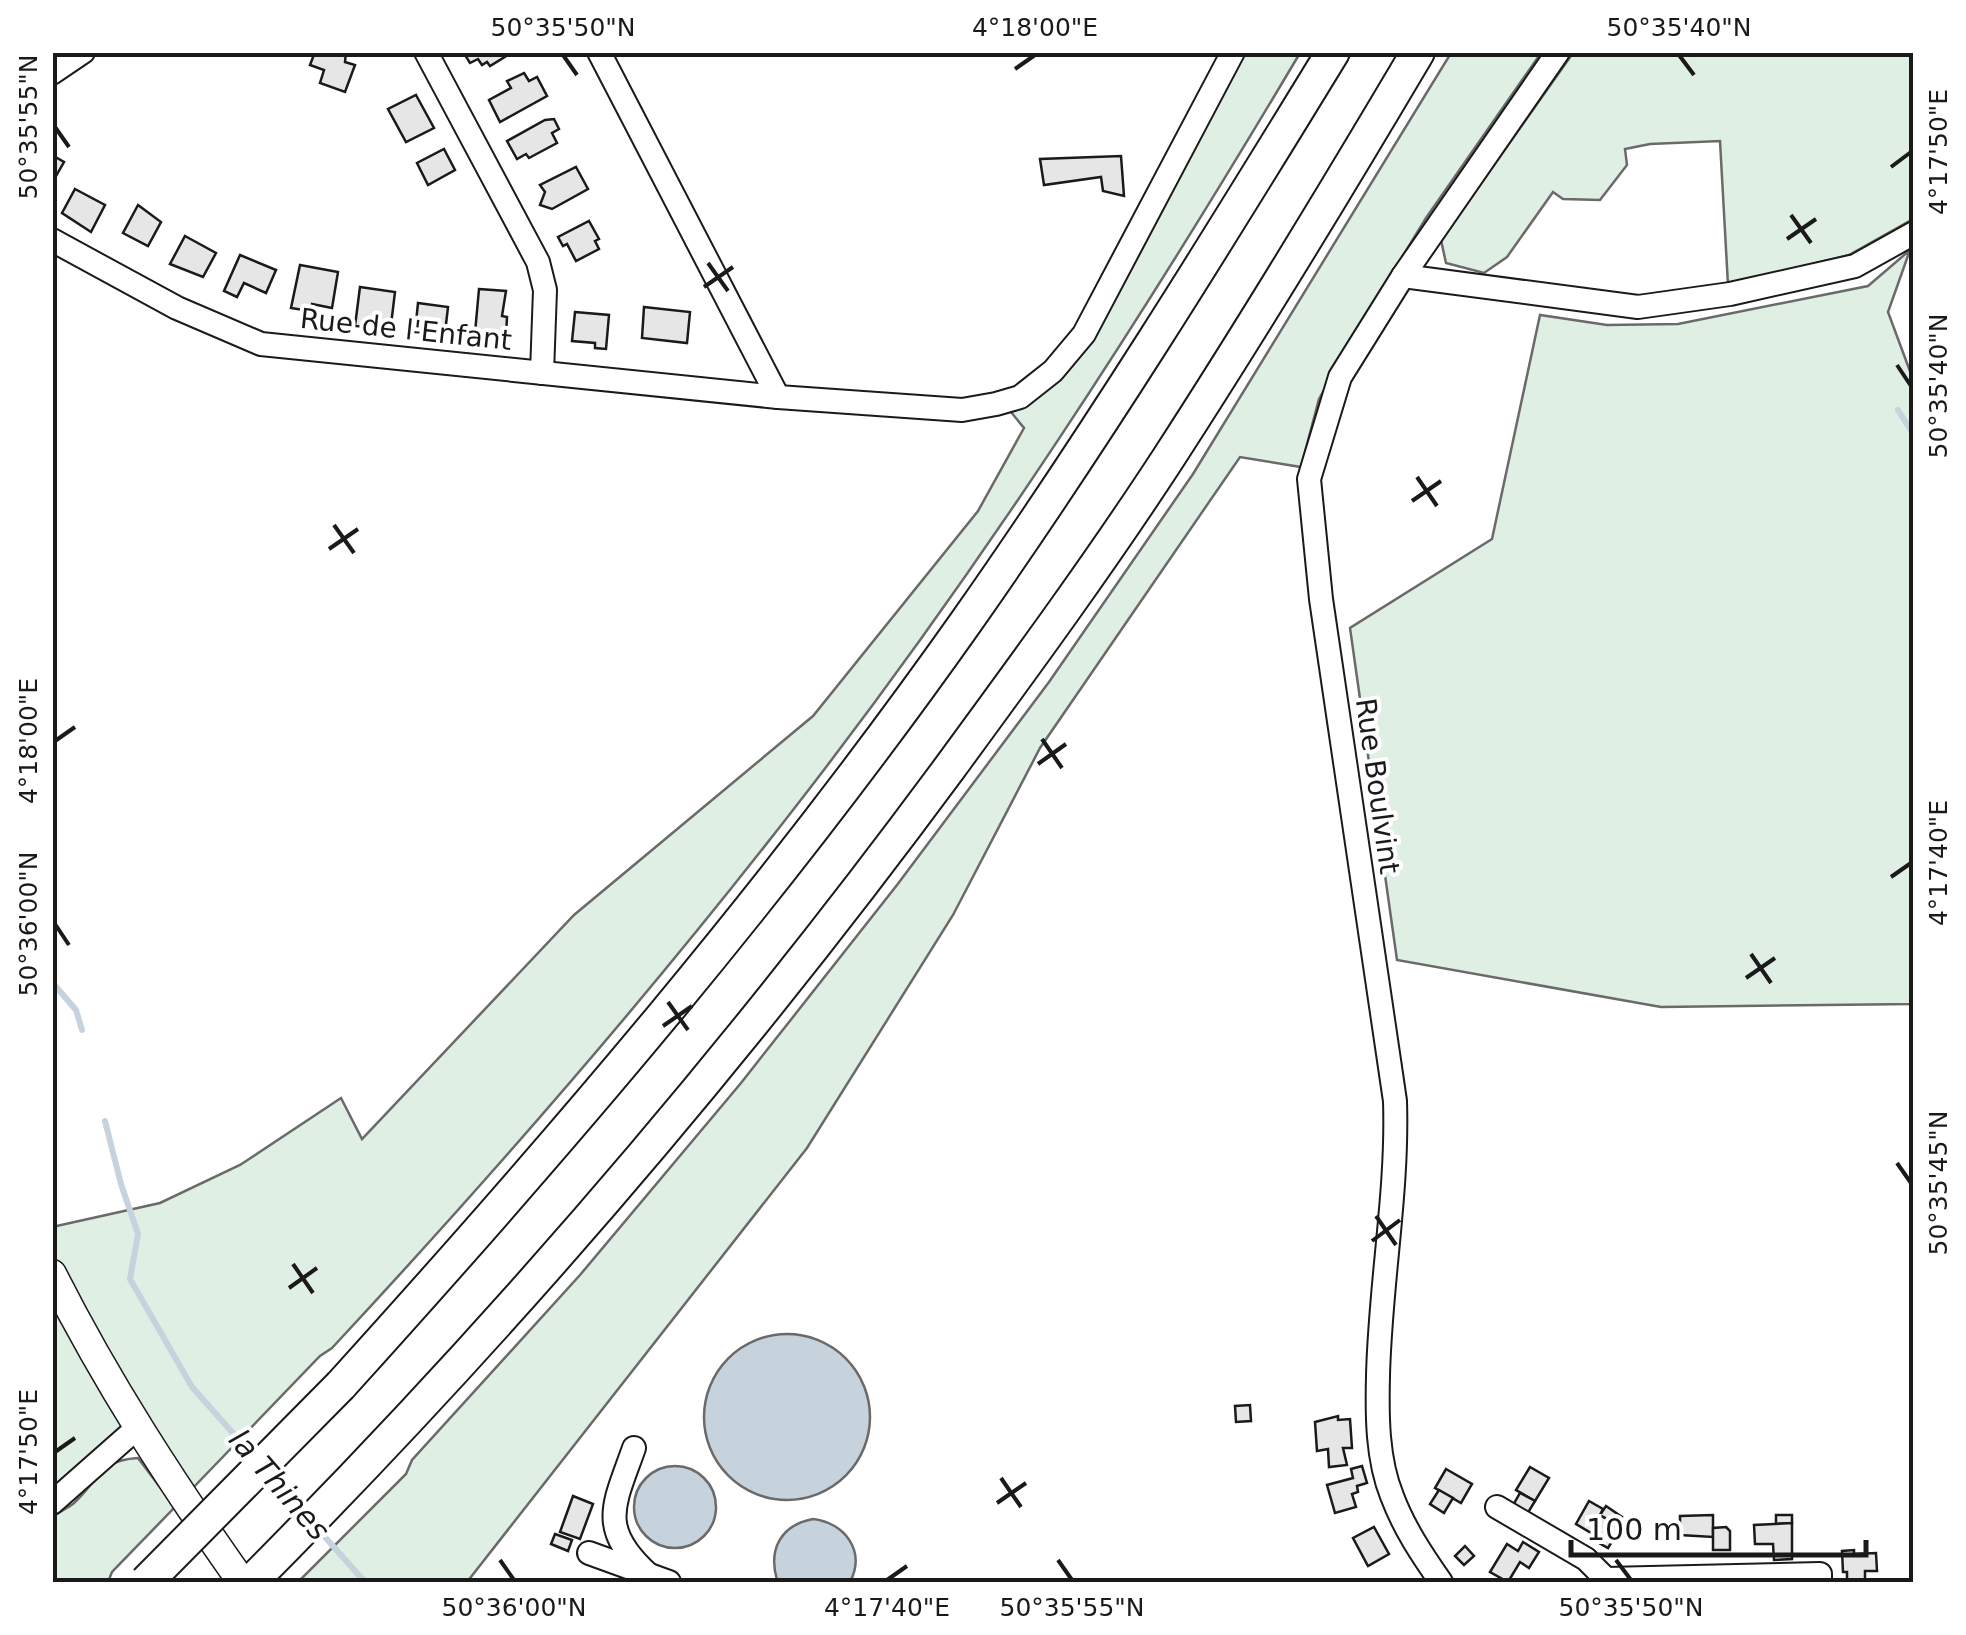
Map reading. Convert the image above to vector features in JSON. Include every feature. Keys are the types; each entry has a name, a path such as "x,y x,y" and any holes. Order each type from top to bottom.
{"highway":[{"path":"146,1582 341,1385 506,1203 662,1017 817,822 965,624 1106,418 1333,52"},
{"path":"251,1582 386,1446 558,1256 709,1078 887,852 1026,664 1167,460 1308,238 1418,52"}],"main road":[{"path":"52,1274 136,1428 242,1582"}],"street":[{"path":"52,73 83,52"},
{"path":"426,52 538,262 545,290 542,373"},
{"path":"599,52 778,397"},
{"name":"Rue de l'Enfant","path":"52,240 177,308 261,344 778,397 962,410 1020,397 1068,357 1084,334 1233,52"},
{"name":"Rue Boulvint","path":"1441,1582 1411,1538 1390,1494 1380,1446 1378,1343 1396,1148 1395,1101 1324,618 1309,478 1340,378 1403,276 1558,52"},
{"path":"1403,276 1638,308 1730,294 1854,266 1914,233"},
{"path":"52,1503 136,1428"},
{"path":"634,1448 612,1510 616,1531 628,1556 654,1580"},
{"path":"1498,1507 1586,1559 1602,1581 1820,1574 1820,1582"},
{"path":"589,1553 654,1580"}],"green space":[{"path":"1239,53 1300,53 1182,248 995,534 862,719 682,949 392,1283 190,1491 137,1428 53,1500 52,1227 160,1203 240,1165 341,1098 362,1139 574,915 813,716 978,511 1024,428 1011,412 1068,370"},
{"path":"1451,53 1541,53 1426,218 1377,298 1319,399 1301,467 1240,457 1040,748 953,915 807,1148 467,1582 298,1582 406,1474 412,1460 580,1275 741,1083 897,885 1049,682 1193,474"},
{"path":"1573,53 1913,53 1913,219 1849,255 1728,285 1720,141 1650,144 1625,149 1627,165 1600,200 1563,199 1553,192 1507,257 1484,273 1446,263 1441,240"},
{"path":"1910,250 1888,312 1914,382 1913,1004 1661,1007 1397,960 1350,628 1492,539 1540,315 1607,325 1678,324 1868,286"},
{"path":"138,1458 175,1507 112,1572 108,1582 53,1582 53,1516 74,1503 107,1467"}],"shaded area":[{"path":"787,1334 819,1341 845,1359 863,1385 870,1417 863,1449 845,1475 819,1493 787,1500 755,1493 729,1475 711,1449 704,1417 711,1385 729,1359 755,1341"},
{"path":"667,1466 683,1466 709,1484 716,1507 713,1523 704,1536 683,1548 667,1548 641,1530 634,1515 634,1499 652,1473"},
{"path":"813,1519 835,1526 849,1540 855,1560 850,1582 777,1580 774,1558 780,1540 793,1527"}],"building":[{"path":"315,52 346,52 345,62 355,65 345,92 320,83 324,70 310,65"},
{"path":"463,52 513,52 490,66 487,62 482,65 478,59 470,63"},
{"path":"524,73 529,81 537,77 547,96 500,122 489,100 511,88 507,81"},
{"path":"416,95 434,128 406,142 388,109"},
{"path":"554,119 559,129 552,133 557,143 529,158 526,154 517,159 507,141"},
{"path":"444,149 455,170 428,185 417,163"},
{"path":"52,155 64,162 52,183"},
{"path":"1121,156 1124,196 1103,191 1101,177 1044,185 1040,159"},
{"path":"576,167 588,189 552,209 540,205 545,192 540,185"},
{"path":"75,189 105,205 91,232 62,213"},
{"path":"138,205 161,222 148,246 123,233"},
{"path":"589,221 599,239 595,241 599,249 576,261 558,237"},
{"path":"185,236 216,253 203,277 170,264"},
{"path":"240,255 276,270 266,293 244,283 237,297 224,291"},
{"path":"300,265 338,272 332,308 312,304 310,311 291,308"},
{"path":"360,287 395,292 391,325 355,326"},
{"path":"479,289 506,291 502,316 507,317 506,336 475,333"},
{"path":"418,303 448,307 445,333 415,332"},
{"path":"644,307 690,312 687,343 642,338"},
{"path":"575,312 609,315 606,349 595,348 595,343 572,341"},
{"path":"1250,1405 1251,1421 1236,1422 1235,1406"},
{"path":"1338,1416 1338,1420 1350,1419 1352,1448 1343,1448 1347,1465 1329,1467 1328,1449 1317,1451 1315,1422"},
{"path":"1362,1466 1367,1483 1357,1486 1358,1492 1352,1494 1356,1507 1335,1513 1327,1485 1353,1478 1351,1469"},
{"path":"1530,1467 1549,1478 1535,1501 1516,1490"},
{"path":"1446,1469 1472,1484 1461,1503 1435,1488"},
{"path":"1439,1490 1453,1498 1444,1513 1430,1504"},
{"path":"1520,1493 1535,1501 1526,1516 1512,1507"},
{"path":"573,1496 593,1504 580,1539 560,1532"},
{"path":"1589,1501 1603,1509 1600,1515 1621,1527 1608,1548 1576,1524"},
{"path":"1606,1506 1622,1517 1618,1525 1600,1515"},
{"path":"1713,1515 1713,1537 1680,1535 1680,1516"},
{"path":"1776,1515 1792,1515 1792,1523 1776,1524"},
{"path":"1792,1523 1792,1559 1774,1560 1773,1544 1755,1544 1754,1525"},
{"path":"1374,1527 1389,1554 1368,1566 1353,1538"},
{"path":"1726,1527 1730,1531 1730,1550 1713,1550 1713,1528"},
{"path":"555,1534 572,1540 568,1551 551,1544"},
{"path":"1523,1542 1539,1552 1529,1568 1520,1562 1508,1582 1490,1572 1507,1544 1518,1551"},
{"path":"1465,1546 1474,1556 1464,1565 1455,1556"},
{"path":"1854,1550 1854,1554 1876,1553 1877,1571 1865,1571 1865,1582 1847,1582 1847,1572 1843,1572 1842,1551"}],"waterway":[{"path":"1898,410 1914,435"},
{"name":"la Thines","path":"52,982 76,1010 82,1030"},
{"name":"la Thines","path":"105,1121 138,1234 130,1279 192,1387 255,1458"},
{"name":"la Thines","path":"267,1471 305,1514"},
{"name":"la Thines","path":"316,1527 365,1582"}]}
